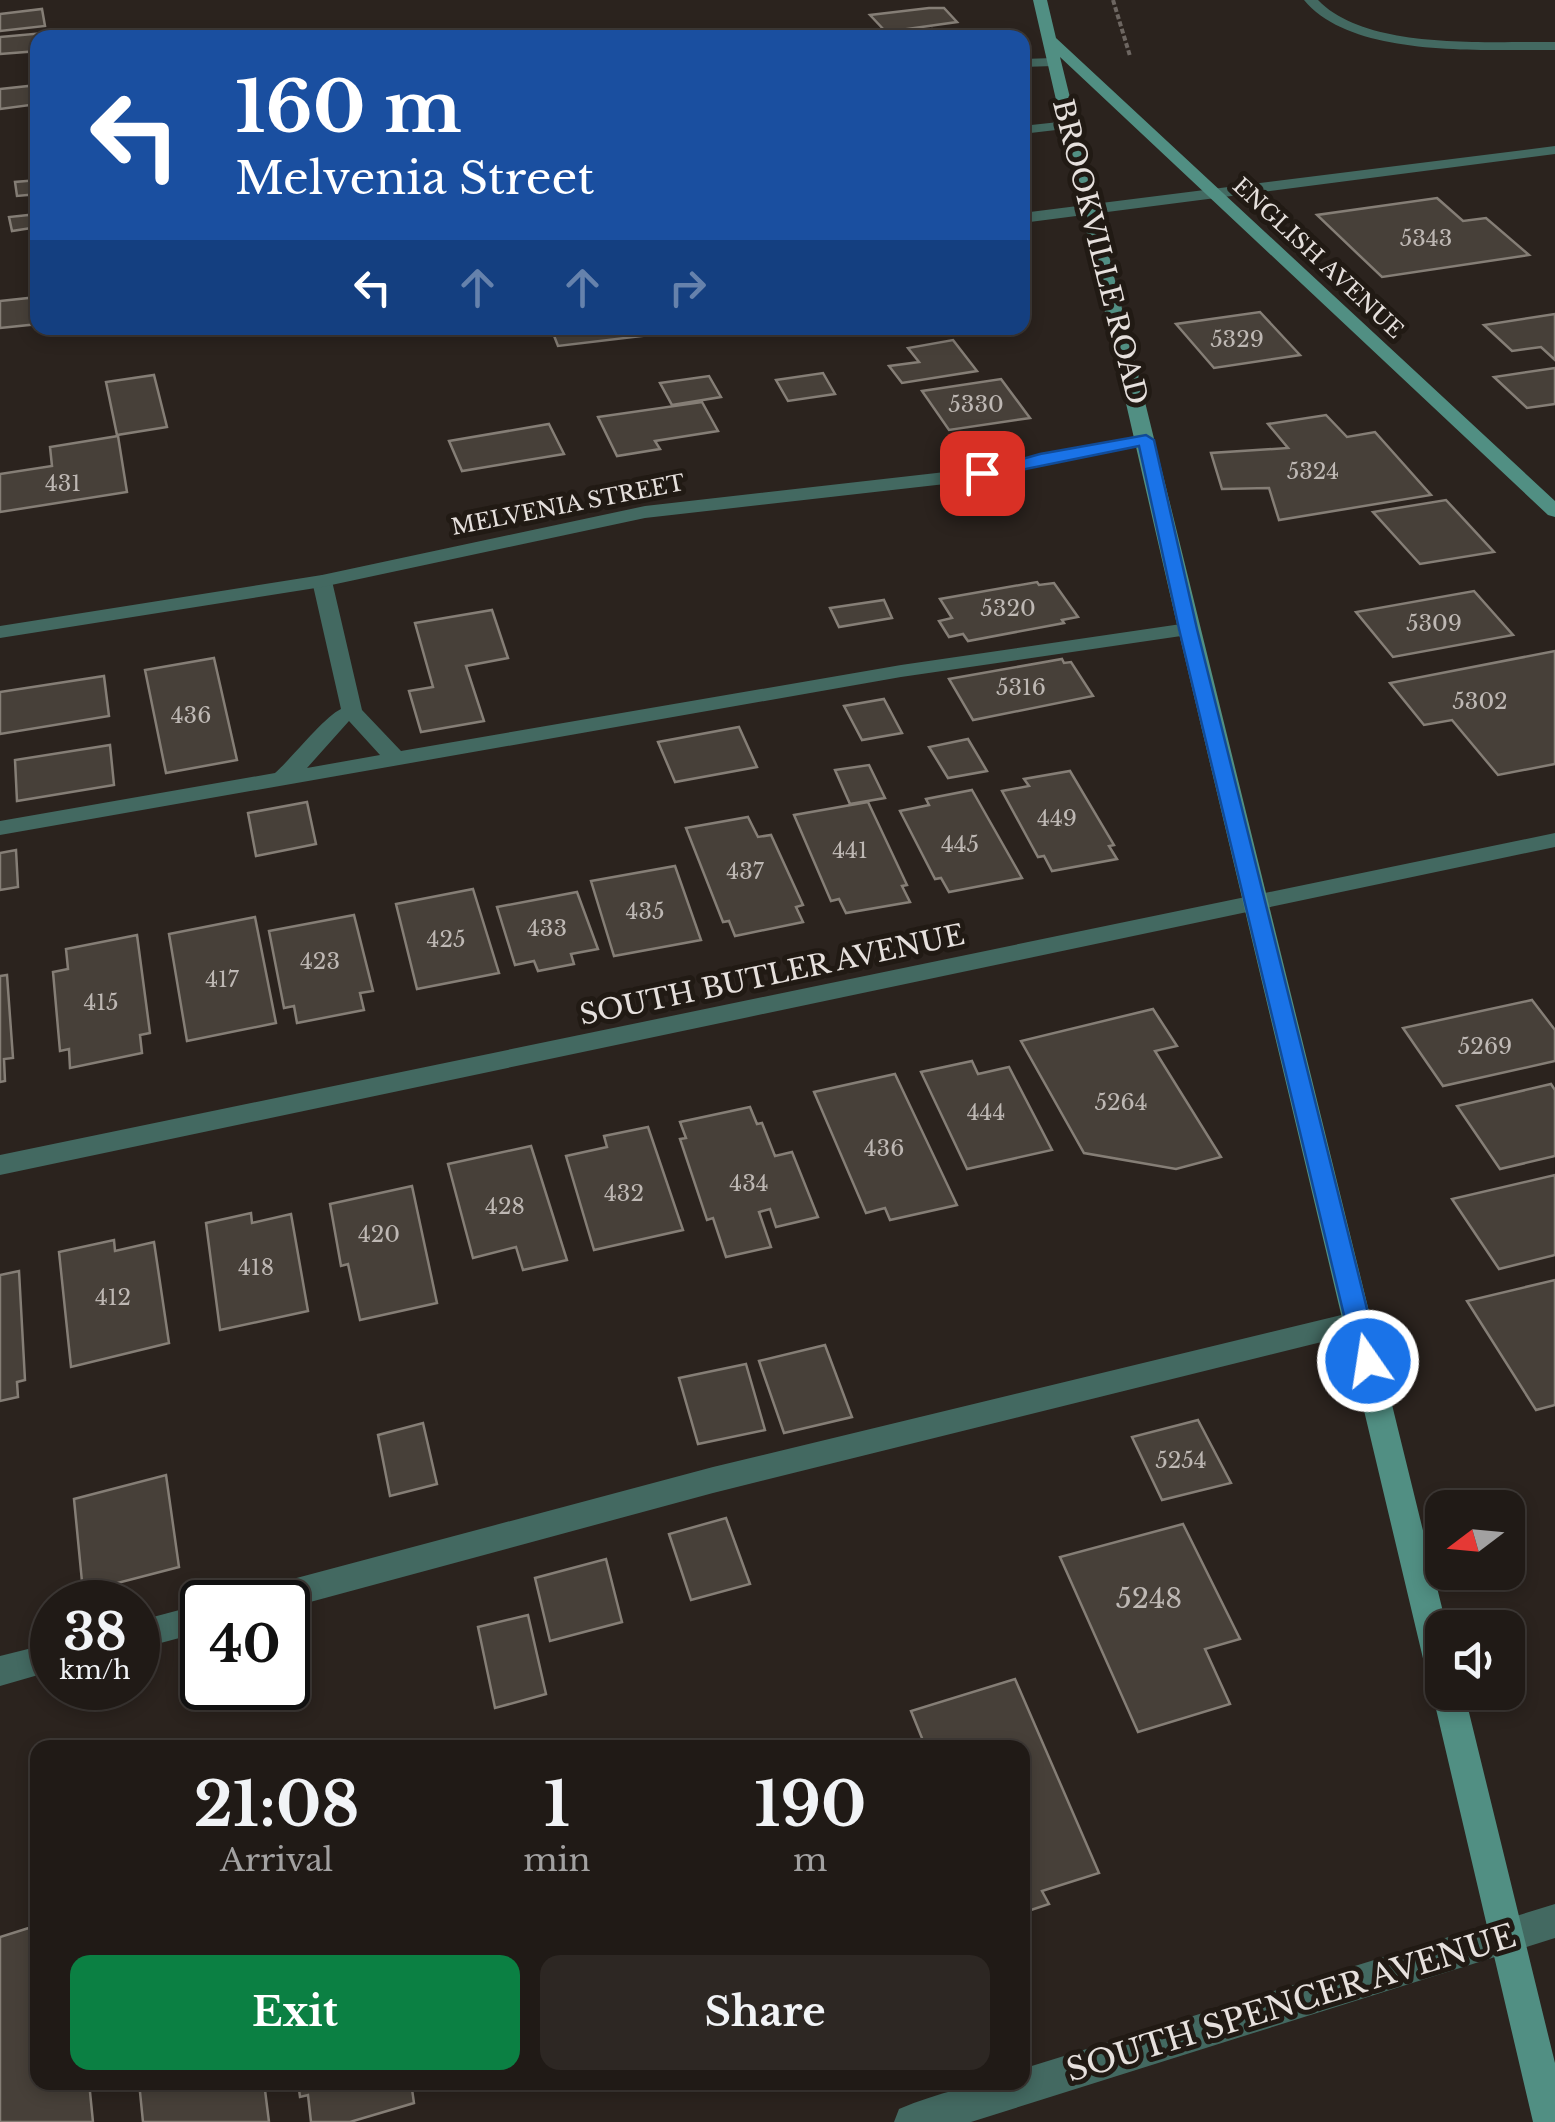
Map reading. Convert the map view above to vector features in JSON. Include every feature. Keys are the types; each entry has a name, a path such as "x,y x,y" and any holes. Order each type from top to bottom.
{"street":[{"name":"BROOKVILLE ROAD","path":"1040,0 1188,629 1427,1610"},
{"path":"1311,0 1318,13 1366,32 1420,42 1555,46"},
{"path":"1030,60 1052,50"},
{"name":"ENGLISH AVENUE","path":"1052,50 1217,195 1555,511"},
{"path":"1030,129 1068,126"},
{"path":"1030,217 1555,150"},
{"name":"MELVENIA STREET","path":"0,632 322,581 645,512 963,476 1146,440"},
{"path":"322,581 352,712 396,759"},
{"path":"0,828 901,672 1188,629"},
{"path":"281,780 317,746 338,718 352,712"},
{"name":"SOUTH BUTLER AVENUE","path":"0,1166 1555,840"},
{"path":"310,1588 713,1480 1358,1322"},
{"path":"0,1670 30,1662"},
{"path":"1452,1710 1551,2122"},
{"name":"SOUTH SPENCER AVENUE","path":"1030,2085 1555,1921"},
{"name":"SOUTH SPENCER AVENUE","path":"912,2122 1014,2090"}],"path":[{"path":"1113,0 1128,55 1142,68"}],"building":[{"path":"944,8 957,22 884,30 870,15"},
{"path":"42,9 45,26 0,31 0,14"},
{"path":"30,34 30,52 0,54 0,37"},
{"path":"30,86 30,105 0,109 0,89"},
{"path":"30,181 30,195 17,196 15,182"},
{"path":"1437,198 1463,221 1486,218 1529,255 1382,277 1317,215"},
{"path":"30,215 30,228 12,231 9,217"},
{"path":"30,298 30,325 0,328 0,301"},
{"path":"1260,312 1300,355 1214,368 1176,324"},
{"path":"1555,314 1555,360 1541,347 1512,351 1484,325"},
{"path":"554,335 642,336 558,346"},
{"path":"953,340 977,371 902,383 889,366 919,362 908,348"},
{"path":"1555,368 1555,404 1527,408 1494,377"},
{"path":"823,373 835,394 788,401 776,380"},
{"path":"154,375 167,427 117,435 106,382"},
{"path":"709,376 721,397 672,405 660,383"},
{"path":"1001,379 1030,418 949,430 922,391"},
{"path":"702,402 718,431 655,441 660,449 617,456 598,417"},
{"path":"1326,415 1347,437 1375,432 1431,495 1279,520 1269,488 1222,489 1211,453 1288,448 1268,424"},
{"path":"549,424 564,454 462,471 449,441"},
{"path":"118,436 127,492 0,512 0,474 52,466 50,447"},
{"path":"1446,500 1494,552 1420,564 1373,512"},
{"path":"1037,582 1054,583 1078,617 968,641 963,634 949,637 939,621 952,618 940,599"},
{"path":"1474,591 1513,635 1393,657 1356,612"},
{"path":"884,600 892,618 839,627 830,608"},
{"path":"492,610 508,658 466,666 484,721 421,732 409,691 433,687 415,623"},
{"path":"1555,651 1555,764 1498,775 1452,720 1424,725 1390,683"},
{"path":"214,658 237,760 166,773 145,670"},
{"path":"1062,659 1064,663 1071,662 1093,696 973,720 949,679"},
{"path":"104,676 109,716 0,734 0,692"},
{"path":"884,699 902,733 862,740 844,706"},
{"path":"739,727 757,767 675,782 658,742"},
{"path":"968,739 987,771 948,778 929,747"},
{"path":"110,745 114,785 17,801 15,760"},
{"path":"869,765 885,798 850,804 835,770"},
{"path":"1070,771 1114,845 1109,846 1117,859 1052,871 1044,856 1038,857 1002,791 1029,786 1024,779"},
{"path":"972,790 1022,878 949,892 941,878 935,879 900,811 929,805 926,799"},
{"path":"307,802 316,844 256,856 248,813"},
{"path":"868,802 907,885 902,886 910,902 846,913 839,899 831,901 794,815"},
{"path":"748,817 758,837 771,835 803,905 796,907 803,922 735,936 729,921 723,922 686,828"},
{"path":"16,850 18,887 0,890 0,853"},
{"path":"675,866 701,940 614,956 591,881"},
{"path":"473,889 499,973 417,989 396,904"},
{"path":"577,892 598,949 571,954 574,964 538,971 534,961 515,965 497,907"},
{"path":"354,915 373,991 360,993 364,1010 297,1023 294,1006 284,1008 269,931"},
{"path":"255,917 276,1023 187,1041 169,934"},
{"path":"137,935 150,1033 140,1035 142,1053 70,1068 69,1049 60,1051 53,972 68,969 66,949"},
{"path":"7,975 13,1058 4,1059 5,1081 0,1082 0,976"},
{"path":"1532,1000 1555,1030 1555,1061 1443,1086 1403,1028"},
{"path":"1153,1009 1177,1046 1155,1051 1221,1157 1176,1169 1084,1153 1021,1041"},
{"path":"972,1061 978,1074 1009,1067 1052,1150 967,1169 921,1072"},
{"path":"895,1074 957,1205 890,1220 885,1208 866,1213 814,1092"},
{"path":"1551,1084 1555,1090 1555,1156 1500,1169 1457,1106"},
{"path":"750,1107 757,1124 762,1123 775,1156 792,1152 818,1217 776,1227 770,1209 759,1212 771,1247 726,1257 713,1218 707,1220 680,1139 686,1138 680,1122"},
{"path":"648,1127 683,1230 594,1250 566,1156 607,1147 604,1136"},
{"path":"531,1146 567,1260 523,1270 516,1247 473,1258 448,1164"},
{"path":"1555,1175 1555,1255 1499,1269 1452,1199"},
{"path":"412,1186 437,1303 360,1320 348,1264 341,1266 330,1204"},
{"path":"251,1213 252,1223 291,1214 308,1311 220,1330 206,1223"},
{"path":"114,1240 115,1251 154,1242 169,1343 71,1367 59,1252"},
{"path":"19,1271 25,1380 17,1382 18,1397 0,1401 0,1275"},
{"path":"1555,1280 1555,1405 1536,1410 1467,1301"},
{"path":"825,1345 852,1417 784,1433 759,1361"},
{"path":"746,1364 765,1430 698,1444 679,1378"},
{"path":"1198,1420 1231,1483 1162,1500 1132,1437"},
{"path":"423,1423 437,1484 390,1496 378,1435"},
{"path":"166,1475 179,1567 129,1580 82,1580 74,1499"},
{"path":"726,1518 750,1584 691,1600 669,1534"},
{"path":"1183,1524 1240,1639 1205,1649 1230,1704 1138,1732 1060,1557"},
{"path":"606,1559 622,1622 550,1641 535,1578"},
{"path":"528,1615 546,1694 495,1708 478,1627"},
{"path":"1015,1679 1099,1873 1042,1891 1049,1904 1030,1910 1030,1740 923,1740 911,1711"},
{"path":"30,1928 30,2090 90,2090 93,2122 0,2122 0,1937"},
{"path":"140,2090 265,2090 269,2122 143,2122"},
{"path":"299,2090 412,2090 414,2103 350,2122 311,2122 308,2095 300,2097"}],"route":[{"path":"982,473 1040,458 1146,440 1188,629 1368,1361"}]}
